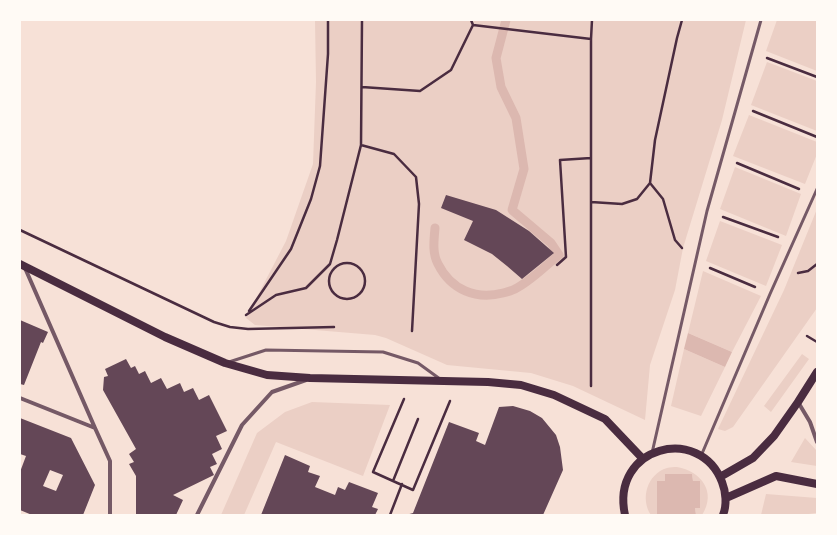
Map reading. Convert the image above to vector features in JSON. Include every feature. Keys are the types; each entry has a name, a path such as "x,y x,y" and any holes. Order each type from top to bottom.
{"main road":[{"path":"22,265 165,337 225,363 267,375 310,378 488,382 521,385 554,395 605,420 643,459"},
{"path":"720,477 753,458 774,436 817,372"},
{"path":"625,515 623,499 625,484 632,470 643,459 652,453 668,449 685,449 701,456 712,465 720,477 724,487 726,498 723,515"},
{"path":"726,498 776,476 817,484"}],"street":[{"path":"22,265 110,461 110,515"},
{"path":"197,515 242,425 272,392 310,378"},
{"path":"20,398 95,428"},
{"path":"798,402 810,422 817,442"}],"lane":[{"path":"652,453 707,211 761,20"},
{"path":"701,456 817,188"},
{"path":"225,363 266,350 382,352 418,363 443,381"}],"path":[{"path":"328,20 328,54 320,166 311,199 291,249 246,315 276,296 306,288 330,264 361,145 362,20"},
{"path":"362,87 420,91 451,70 473,25 471,20"},
{"path":"591,386 592,20"},
{"path":"591,202 622,204 637,199 650,183 655,140 682,20"},
{"path":"473,25 591,39"},
{"path":"752,52 817,76"},
{"path":"737,104 817,137"},
{"path":"361,145 394,154 416,177 419,204 412,331"},
{"path":"722,157 814,195"},
{"path":"557,265 566,257 560,160 591,158"},
{"path":"650,183 663,199 675,240 695,262 770,294"},
{"path":"707,211 793,243"},
{"path":"20,230 220,324 248,329 334,326"},
{"path":"345,262 357,266 361,270 365,281 362,292 351,299 339,298 334,294 330,289 328,277 330,271 334,268 345,262"},
{"path":"330,264 334,268"},
{"path":"807,336 816,342 817,336"},
{"path":"404,398 373,472 413,490 450,400"},
{"path":"393,480 418,419"},
{"path":"390,515 402,484"}],"shaded area":[{"path":"315,20 746,20 722,120 683,248 675,290 650,365 645,420 573,386 531,373 447,365 386,338 375,335 255,325 246,318 286,241 313,164 316,82"},
{"path":"777,20 817,20 817,71 766,51"},
{"path":"767,62 817,81 817,131 751,105"},
{"path":"749,115 817,142 817,154 805,184 733,156"},
{"path":"735,167 801,194 786,236 720,209"},
{"path":"817,209 817,308 733,427 725,431 718,429 784,290"},
{"path":"720,221 782,245 766,286 706,261"},
{"path":"703,271 761,296 732,352 688,333"},
{"path":"688,333 732,352 725,367 684,349"},
{"path":"684,349 725,367 701,416 671,406"},
{"path":"802,354 809,359 771,412 764,406"},
{"path":"312,402 390,405 363,476 276,442 244,515 221,515 257,433 285,412"},
{"path":"805,438 817,451 817,466 791,462"},
{"path":"672,467 686,469 699,478 704,484 708,498 706,506 702,515 696,515 695,508 700,508 700,481 693,481 692,474 665,474 666,481 658,515 651,515 646,502 646,495 650,481 660,471"},
{"path":"665,474 692,474 693,481 700,481 700,508 695,508 696,515 657,515 657,481 665,481"},
{"path":"766,494 817,498 817,513 800,515 761,515"}],"building":[{"path":"446,195 496,210 529,231 554,253 522,279 492,254 464,240 473,221 441,208"},
{"path":"20,320 48,332 43,343 41,342 24,385 20,384"},
{"path":"126,359 131,368 135,366 139,374 145,371 151,383 161,378 167,389 180,383 184,392 193,388 199,400 209,395 227,431 216,436 222,449 212,454 217,464 210,467 214,475 173,495 183,500 176,515 136,515 136,476 129,464 134,462 129,454 136,449 103,390 104,377 108,376 105,369"},
{"path":"513,406 530,411 542,418 556,435 560,447 563,470 543,515 406,515 413,513 449,422 479,433 476,441 485,445 499,407"},
{"path":"20,418 71,438 95,485 83,515 32,515 20,510 20,472 26,456 20,454","holes":["50,470 63,475 56,491 43,486"]},
{"path":"285,455 310,466 308,472 320,476 315,487 335,495 338,487 345,490 349,482 378,493 372,507 378,509 375,515 261,515"}],"waterway":[{"path":"435,228 434,251 436,260 443,273 457,286 474,294 493,295 514,290 532,278 559,255 551,243 512,210 524,169 516,118 501,87 496,58 506,20"}]}
